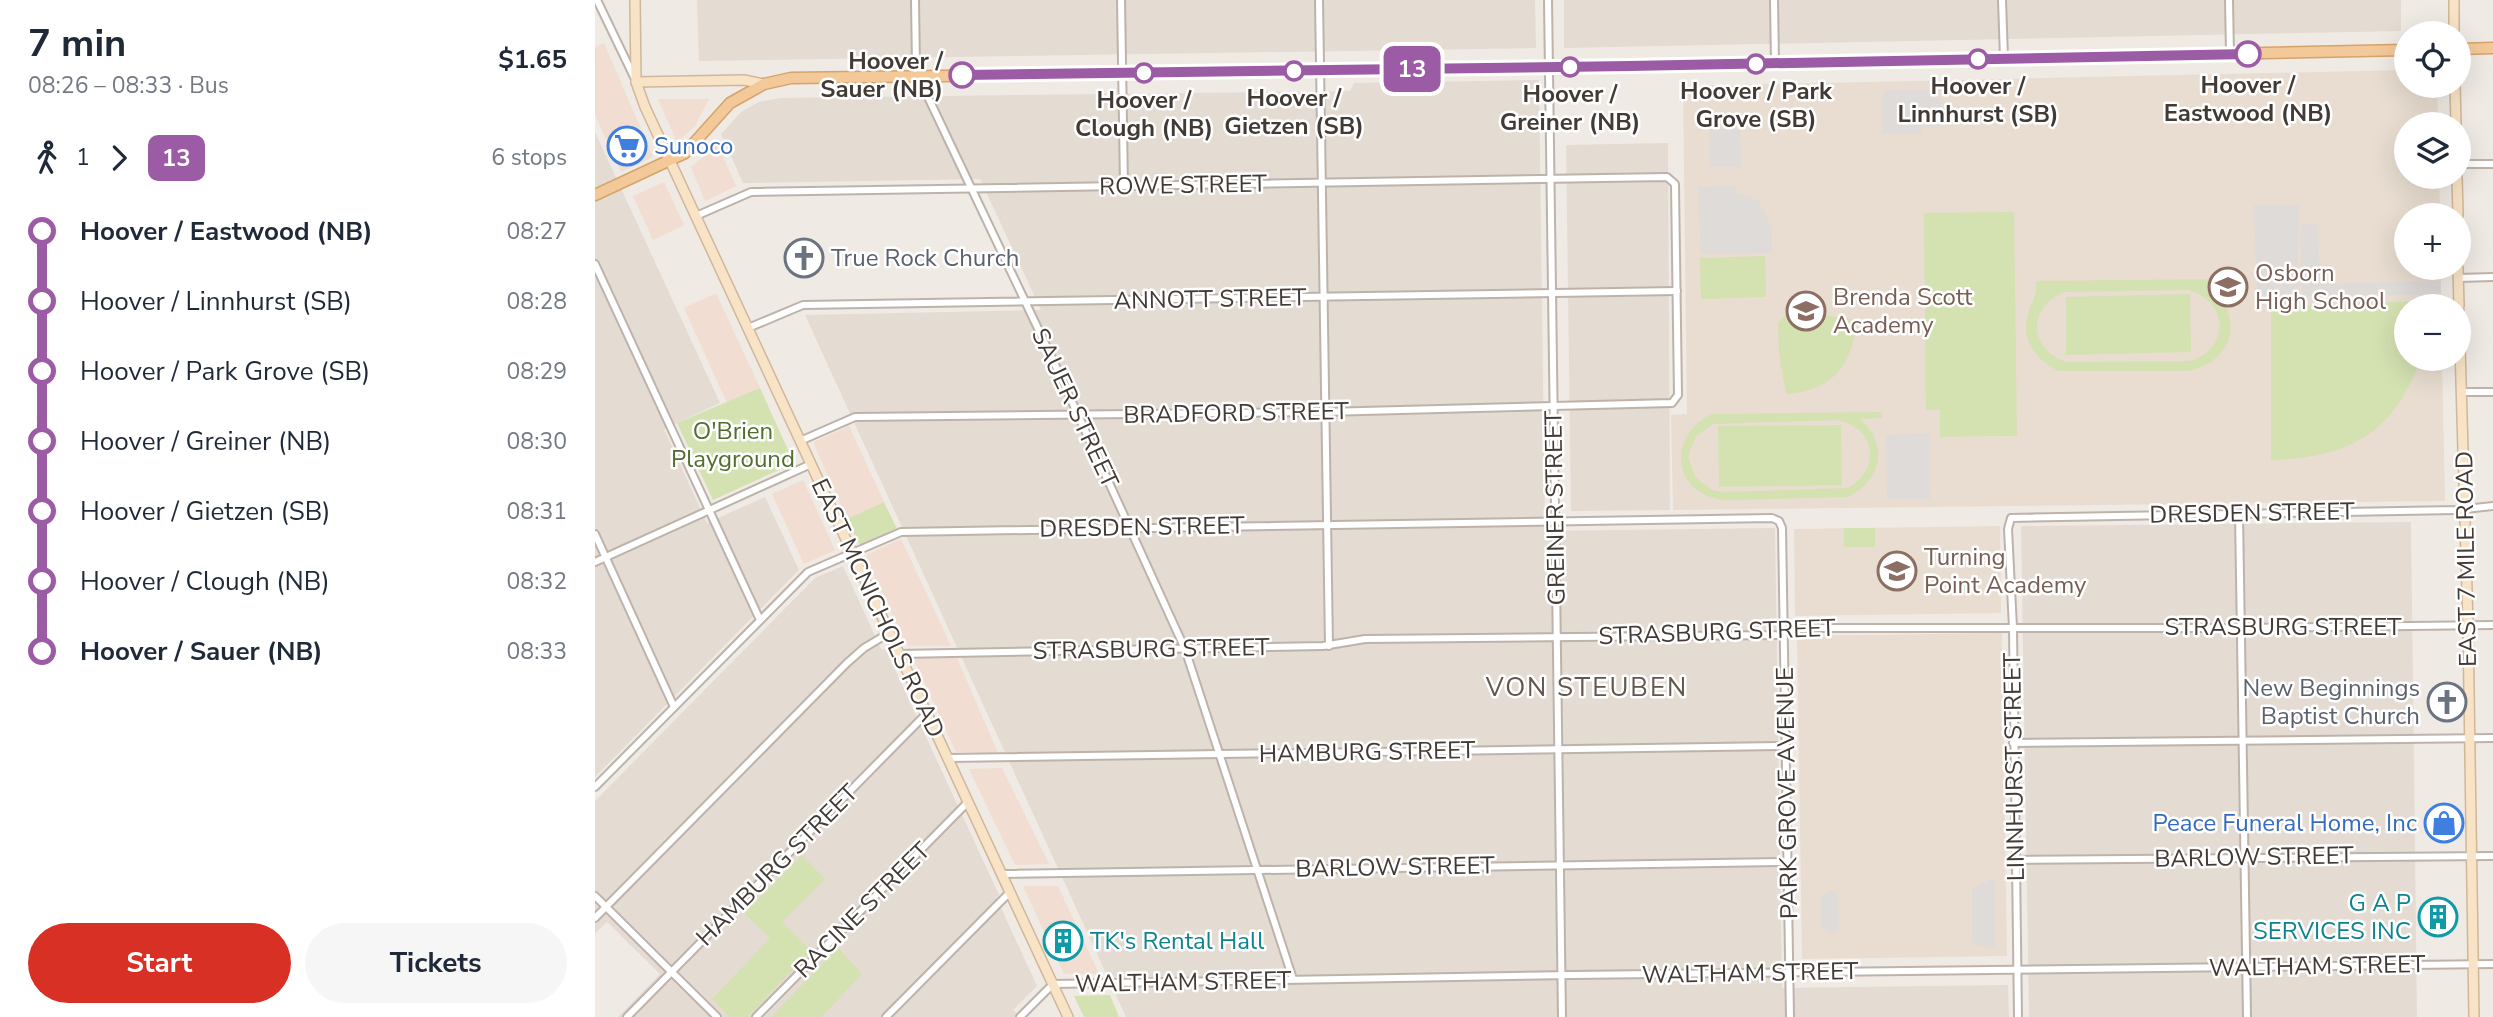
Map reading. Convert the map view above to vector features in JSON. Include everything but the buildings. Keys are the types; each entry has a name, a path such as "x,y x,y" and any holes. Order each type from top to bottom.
{"main road":[{"path":"2471,49 2493,48"},
{"path":"595,195 691,148 730,103 764,84 791,78 1549,68 2394,50"}],"street":[{"path":"597,0 636,82 744,80 764,84"},
{"name":"EAST MCNICHOLS ROAD","path":"635,0 636,82 645,107 1068,1017"},
{"name":"SAUER STREET","path":"915,0 918,76 973,188 1185,649 1293,979"},
{"path":"1121,0 1123,186"},
{"path":"1319,0 1329,646"},
{"name":"GREINER STREET","path":"1548,0 1562,1017"},
{"path":"1774,0 1775,63"},
{"path":"2002,0 2004,58"},
{"path":"2229,0 2230,54"},
{"path":"2454,0 2454,21"},
{"path":"2471,164 2493,164"},
{"name":"ROWE STREET","path":"696,216 751,192 1667,177 1673,181 1675,188 1677,291"},
{"path":"595,264 760,620"},
{"path":"2471,274 2493,277"},
{"name":"ANNOTT STREET","path":"748,328 803,305 1677,291"},
{"name":"BRADFORD STREET","path":"800,441 855,417 1324,412 1670,404 1675,402 1678,395 1677,291"},
{"name":"EAST 7 MILE ROAD","path":"2461,371 2474,1017"},
{"path":"2462,393 2493,392"},
{"path":"595,562 811,464"},
{"name":"DRESDEN STREET","path":"2011,518 2414,511 2493,506"},
{"path":"2239,513 2246,1017"},
{"name":"LINNHURST STREET","path":"2011,518 2008,529 2013,628 2018,1017"},
{"name":"DRESDEN STREET","path":"595,787 808,572 907,531 1772,519 1779,521 1782,528"},
{"name":"PARK GROVE AVENUE","path":"1782,528 1790,1017"},
{"path":"595,534 674,707"},
{"name":"STRASBURG STREET","path":"899,653 1329,646 1365,639 1778,635 1784,631 1812,628 2493,625"},
{"path":"595,918 847,663 864,648 889,633"},
{"name":"HAMBURG STREET","path":"627,1017 927,713"},
{"path":"2013,743 2493,738"},
{"name":"HAMBURG STREET","path":"948,758 1786,746"},
{"name":"RACINE STREET","path":"756,1017 968,802"},
{"name":"BARLOW STREET","path":"2014,859 2493,856"},
{"name":"BARLOW STREET","path":"1001,874 1788,862"},
{"path":"886,1017 1010,891"},
{"path":"595,896 717,1017"},
{"name":"WALTHAM STREET","path":"1020,1017 1053,984 2493,964"}],"shaded area":[{"path":"697,0 1535,0 1536,48 699,61"},
{"path":"1564,0 2401,0 2401,21 2394,21 2394,31 1564,48"},
{"path":"604,43 653,157 621,172 595,115 595,47"},
{"path":"2394,70 2394,98 2437,98 2438,112 2394,112 2394,189 2439,189 2440,203 2394,203 2394,280 2441,280 2441,294 2394,294 2394,371 2442,371 2445,501 1673,510 1671,415 1687,414 1683,86","holes":["1940,410 2016,436 1940,437"]},
{"path":"1539,80 1545,531 1775,528 1782,988 2008,985 2009,1017 1126,1017 805,315 1041,310 980,179 743,183 721,134 742,111 759,102 780,98 1350,91 1354,83"},
{"path":"1884,90 1931,90 1931,98 1941,98 1941,127 1922,127 1922,134 1883,134"},
{"path":"658,99 709,99 695,126 677,142"},
{"path":"1740,128 1741,167 1710,167 1710,129"},
{"path":"595,132 720,403 664,429 707,523 765,497 799,570 595,777"},
{"path":"716,141 736,186 705,201 691,167 707,154"},
{"path":"1668,143 1670,510 1571,511 1566,145"},
{"path":"664,182 684,225 653,240 633,196"},
{"path":"1735,186 1736,193 1760,201 1760,209 1765,209 1772,228 1772,253 1701,254 1698,187"},
{"path":"2254,205 2299,205 2297,303 2257,305"},
{"path":"2318,224 2320,284 2440,281 2441,294 2302,297 2300,225"},
{"path":"716,293 760,388 727,403 684,308"},
{"path":"849,426 884,502 847,519 814,442"},
{"path":"1929,433 1930,499 1887,499 1886,435"},
{"path":"803,480 835,550 804,564 772,494"},
{"path":"2411,522 2417,1017 2029,1017 2021,526"},
{"name":"Turning Point Academy","path":"2000,526 2001,613 1795,616 1794,529"},
{"path":"901,539 951,646 907,646 866,559 868,554"},
{"path":"843,566 881,649 886,650 999,895 996,897 1037,986 1013,1010 1020,1017 618,1017 660,974 607,922 595,933 595,801 815,578"},
{"path":"2002,633 2007,956 1802,959 1797,636"},
{"path":"919,656 956,656 998,753 956,752 915,662"},
{"path":"1002,768 1049,864 1015,865 969,769"},
{"path":"1995,878 1995,949 1972,943 1972,888"},
{"path":"1023,886 1058,886 1099,974 1064,974"},
{"path":"1832,890 1838,894 1839,930 1832,933 1821,926 1821,897"}],"green space":[{"path":"2014,212 2017,436 1940,437 1940,410 1926,410 1924,213"},
{"path":"1765,256 1766,297 1701,299 1700,258"},
{"path":"2219,279 2231,326 2230,336 2215,359 2188,371 2059,371 2037,355 2028,340 2026,323 2035,295 2036,281","holes":["2189,290 2212,304 2217,314 2218,336 2203,355 2190,361 2066,362 2053,356 2039,338 2037,327 2044,307 2065,292"]},
{"path":"2190,294 2191,352 2066,355 2066,297"},
{"path":"2394,302 2394,371 2415,371 2396,406 2382,424 2346,447 2324,454 2271,460 2271,306"},
{"path":"1787,314 1816,314 1857,320 1851,350 1838,372 1817,387 1786,394 1779,353 1778,323"},
{"name":"O'Brien Playground","path":"760,388 794,463 713,500 677,423"},
{"path":"1882,412 1882,418 1860,419 1875,440 1878,461 1868,481 1848,497 1723,500 1706,495 1693,487 1681,462 1687,435 1697,423 1712,414","holes":["1837,420 1850,424 1867,440 1870,460 1859,480 1848,488 1723,492 1712,490 1695,477 1688,456 1696,436 1713,424"]},
{"path":"1841,425 1842,485 1719,487 1718,426"},
{"path":"884,502 897,529 859,544 847,519"},
{"path":"1844,528 1875,528 1875,547 1844,547"},
{"path":"802,855 825,879 782,922 811,951 747,1017 730,1017 712,999 770,938 744,913"},
{"path":"838,948 862,974 821,1017 771,1017"},
{"path":"1110,995 1119,1017 1084,1017 1074,996"}],"bus line":[{"name":"13","path":"962,75 2248,54"}],"place":[{"name":"Hoover / Eastwood (NB)","path":"2248,54"},
{"name":"Hoover / Linnhurst (SB)","path":"1978,59"},
{"name":"Hoover / Park Grove (SB)","path":"1756,64"},
{"name":"Hoover / Greiner (NB)","path":"1570,67"},
{"name":"Hoover / Gietzen (SB)","path":"1294,71"},
{"name":"Hoover / Clough (NB)","path":"1144,73"},
{"name":"Hoover / Sauer (NB)","path":"962,75"},
{"name":"Sunoco","path":"627,146"},
{"name":"True Rock Church","path":"804,258"},
{"name":"Osborn High School","path":"2228,287"},
{"name":"Brenda Scott Academy","path":"1806,311"},
{"name":"Turning Point Academy","path":"1897,571"},
{"name":"New Beginnings Baptist Church","path":"2447,702"},
{"name":"Peace Funeral Home, Inc","path":"2444,823"},
{"name":"G A P SERVICES INC","path":"2438,917"},
{"name":"TK's Rental Hall","path":"1063,941"}],"district":[{"name":"VON STEUBEN","path":"1587,687"}]}
